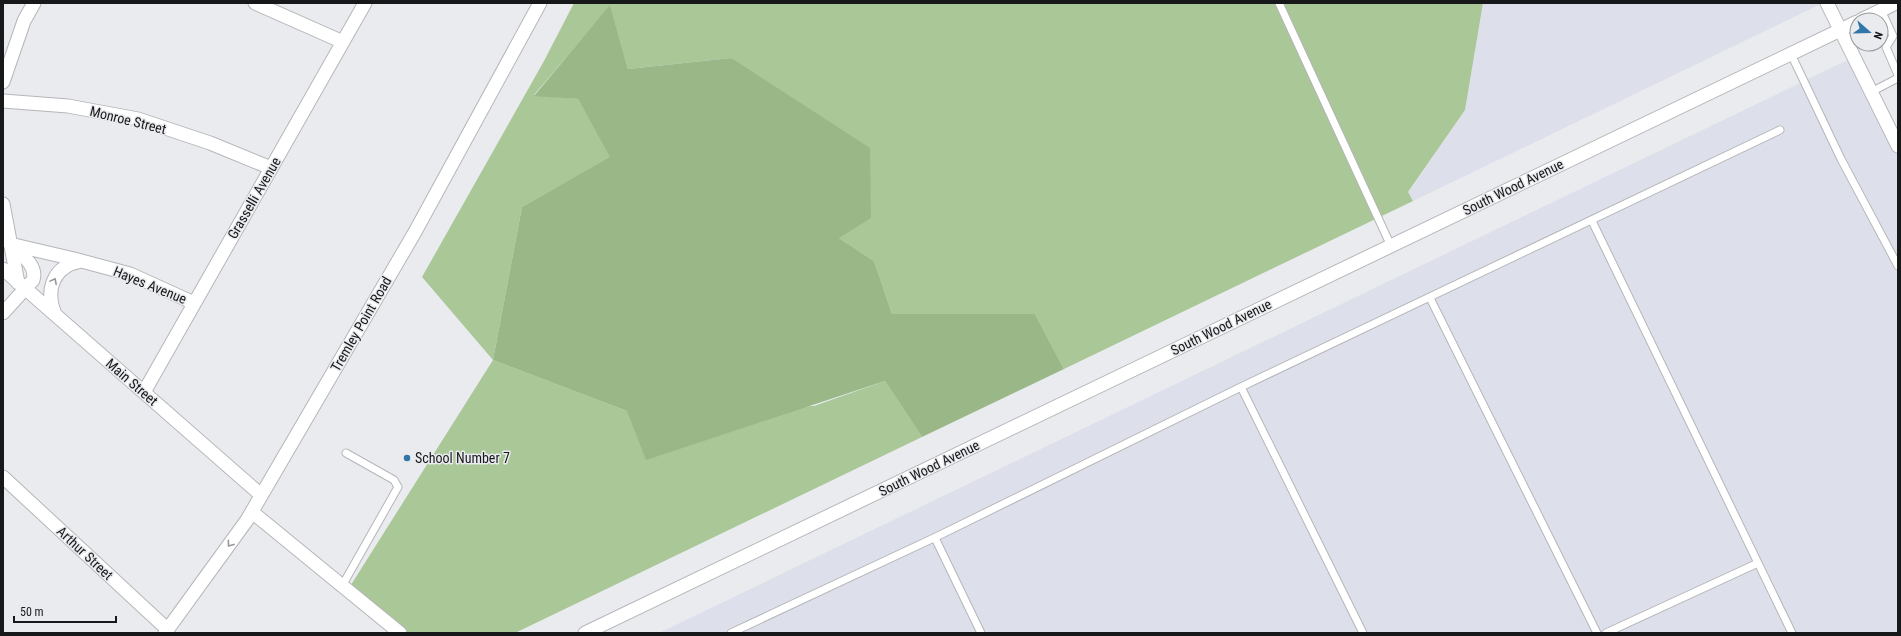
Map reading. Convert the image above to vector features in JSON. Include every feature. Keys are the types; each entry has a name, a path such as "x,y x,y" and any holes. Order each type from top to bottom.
{"street":[{"path":"3,82 24,21 34,3"},
{"path":"255,3 343,42"},
{"name":"Grasselli Avenue","path":"144,392 365,3"},
{"name":"Tremley Point Road","path":"166,631 252,512 415,232 540,3"},
{"path":"1827,3 1898,146"},
{"path":"1877,12 1896,3"},
{"name":"South Wood Avenue","path":"586,633 1849,26"},
{"name":"Monroe Street","path":"3,101 68,106 138,119 210,143 271,168"},
{"path":"3,204 10,244 22,286"},
{"path":"3,313 22,286 33,280 34,270 32,265 10,244"},
{"name":"Hayes Avenue","path":"10,244 83,261 130,274 194,303"},
{"path":"56,316 50,303 51,286 58,273 67,265 83,261"},
{"name":"Main Street","path":"3,269 261,495"},
{"name":"Arthur Street","path":"3,477 166,631"},
{"path":"252,512 400,633"}],"lane":[{"path":"1278,3 1391,246"},
{"path":"1881,10 1893,36 1886,47 1898,75"},
{"path":"1791,54 1841,159 1898,266"},
{"path":"1871,92 1898,78"},
{"path":"731,633 935,538 1242,387 1780,130"},
{"path":"1592,221 1792,633"},
{"path":"1430,298 1597,633"},
{"path":"1242,387 1363,633"},
{"path":"342,586 398,487 394,480 346,453"},
{"path":"935,538 981,633"},
{"path":"1606,633 1758,563"}],"shaded area":[{"path":"1483,3 1823,3 1413,201 1408,193 1465,110"},
{"path":"1856,56 1898,142 1898,633 659,633"}],"green space":[{"path":"574,3 1483,3 1465,110 1408,192 1413,201 1064,369 1035,314 892,314 874,261 839,238 731,58 628,69 610,6 534,95 578,99 611,157 522,207 493,360 422,277 544,61"},
{"path":"610,5 628,69 731,58 870,148 871,218 839,238 874,261 892,314 1035,314 1064,369 922,437 885,381 646,460 627,411 493,360 522,207 610,157 578,99 534,96"},
{"path":"493,360 627,411 814,406 885,381 922,437 515,633 404,633 349,588"}],"place":[{"name":"School Number 7","path":"407,458"}]}
